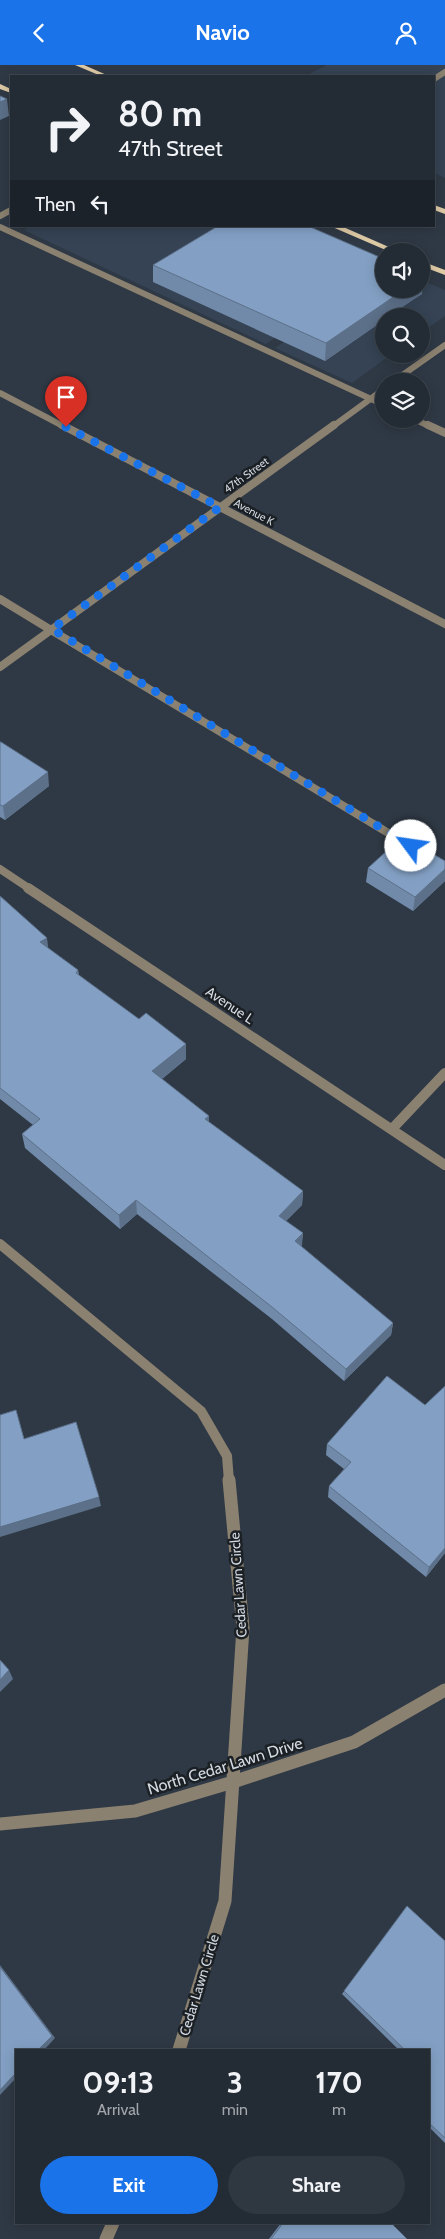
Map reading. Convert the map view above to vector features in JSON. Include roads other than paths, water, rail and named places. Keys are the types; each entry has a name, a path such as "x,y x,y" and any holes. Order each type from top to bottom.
{"main road":[{"path":"78,65 103,75"},
{"path":"336,227 375,243"},
{"path":"430,267 445,273"}],"street":[{"path":"0,227 375,400"},
{"path":"405,373 445,345"},
{"name":"Avenue K","path":"0,393 445,624"},
{"name":"47th Street","path":"0,667 375,395"},
{"path":"430,426 445,433"},
{"path":"0,599 419,851"},
{"name":"Avenue L","path":"0,869 445,1165"},
{"path":"392,1129 445,1073"},
{"name":"Cedar Lawn Circle","path":"0,1243 201,1411 227,1456 243,1628 225,1901 179,2049"},
{"name":"North Cedar Lawn Drive","path":"0,1824 135,1811 233,1782 354,1742 445,1690"},
{"path":"106,2239 113,2224"}]}
